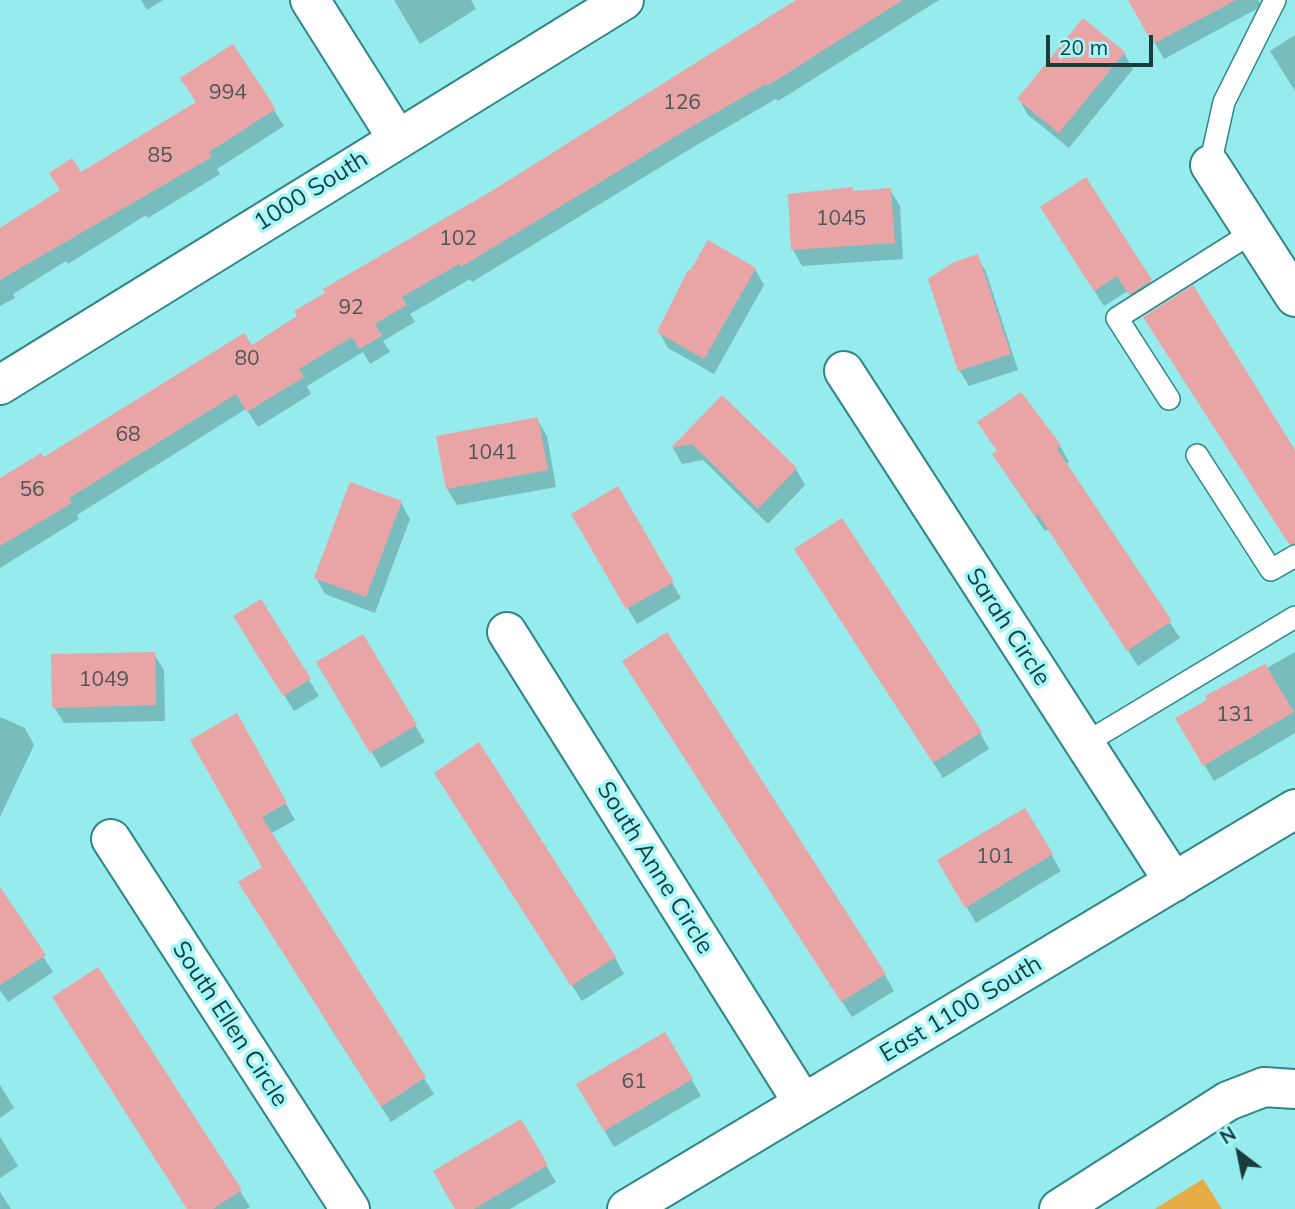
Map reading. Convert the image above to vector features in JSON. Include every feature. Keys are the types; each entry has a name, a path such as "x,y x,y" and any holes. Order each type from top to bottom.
{"street":[{"path":"310,0 397,138"},
{"name":"1000 South","path":"0,385 624,0"},
{"path":"1210,165 1295,297"},
{"name":"Sarah Circle","path":"844,371 1174,882"},
{"name":"South Anne Circle","path":"507,632 803,1103"},
{"name":"East 1100 South","path":"627,1209 1295,809"},
{"name":"South Ellen Circle","path":"111,839 350,1209"},
{"path":"1059,1209 1228,1101 1264,1087 1295,1089"}],"lane":[{"path":"1210,165 1224,103 1275,0"},
{"path":"1169,399 1117,318 1253,232"},
{"path":"1197,456 1272,570 1295,556"},
{"path":"1084,744 1295,617"}],"shaded area":[{"path":"1203,1179 1222,1209 1155,1209"}],"building":[{"path":"796,0 903,0 767,86 766,84 686,130 461,267 459,264 402,297 407,305 375,324 382,336 359,349 352,337 299,369 304,377 247,412 236,394 69,498 72,503 0,546 0,478 41,453 44,457 244,333 252,345 297,316 294,311 325,293 323,289 490,192"},
{"path":"1128,0 1236,0 1153,44"},
{"path":"1083,18 1125,52 1059,133 1017,99"},
{"path":"233,44 276,109 209,152 212,157 0,280 0,228 60,190 49,173 72,158 81,172 196,102 180,78"},
{"path":"1086,177 1152,280 1129,295 1117,276 1094,291 1040,207"},
{"path":"853,187 853,191 891,188 895,243 791,250 788,194"},
{"path":"708,240 756,268 704,359 657,332 688,270 690,271"},
{"path":"978,254 1011,354 958,371 928,279 954,262"},
{"path":"1193,285 1295,450 1295,543 1289,544 1143,317"},
{"path":"1021,392 1061,445 1057,449 1172,621 1127,651 1038,514 1035,516 992,454 997,451 977,422"},
{"path":"722,395 797,468 758,509 692,444 671,448"},
{"path":"538,417 548,470 446,489 436,436"},
{"path":"350,482 402,501 366,597 314,578"},
{"path":"618,486 674,582 626,609 571,514"},
{"path":"842,518 982,732 933,763 794,549"},
{"path":"261,599 311,679 283,696 233,616"},
{"path":"667,632 886,974 841,1002 622,661"},
{"path":"363,634 417,725 370,753 316,662"},
{"path":"155,652 156,705 52,708 51,654"},
{"path":"1265,664 1294,712 1203,766 1175,718 1207,700 1205,696"},
{"path":"237,713 287,803 262,817 426,1077 381,1107 238,882 262,867 190,740"},
{"path":"479,742 616,957 571,986 434,773"},
{"path":"1025,808 1053,854 965,908 937,860"},
{"path":"0,887 46,955 0,985"},
{"path":"98,967 242,1190 213,1209 187,1209 52,997"},
{"path":"665,1032 693,1079 604,1131 576,1084"},
{"path":"521,1119 548,1165 474,1209 455,1209 433,1171"}]}
